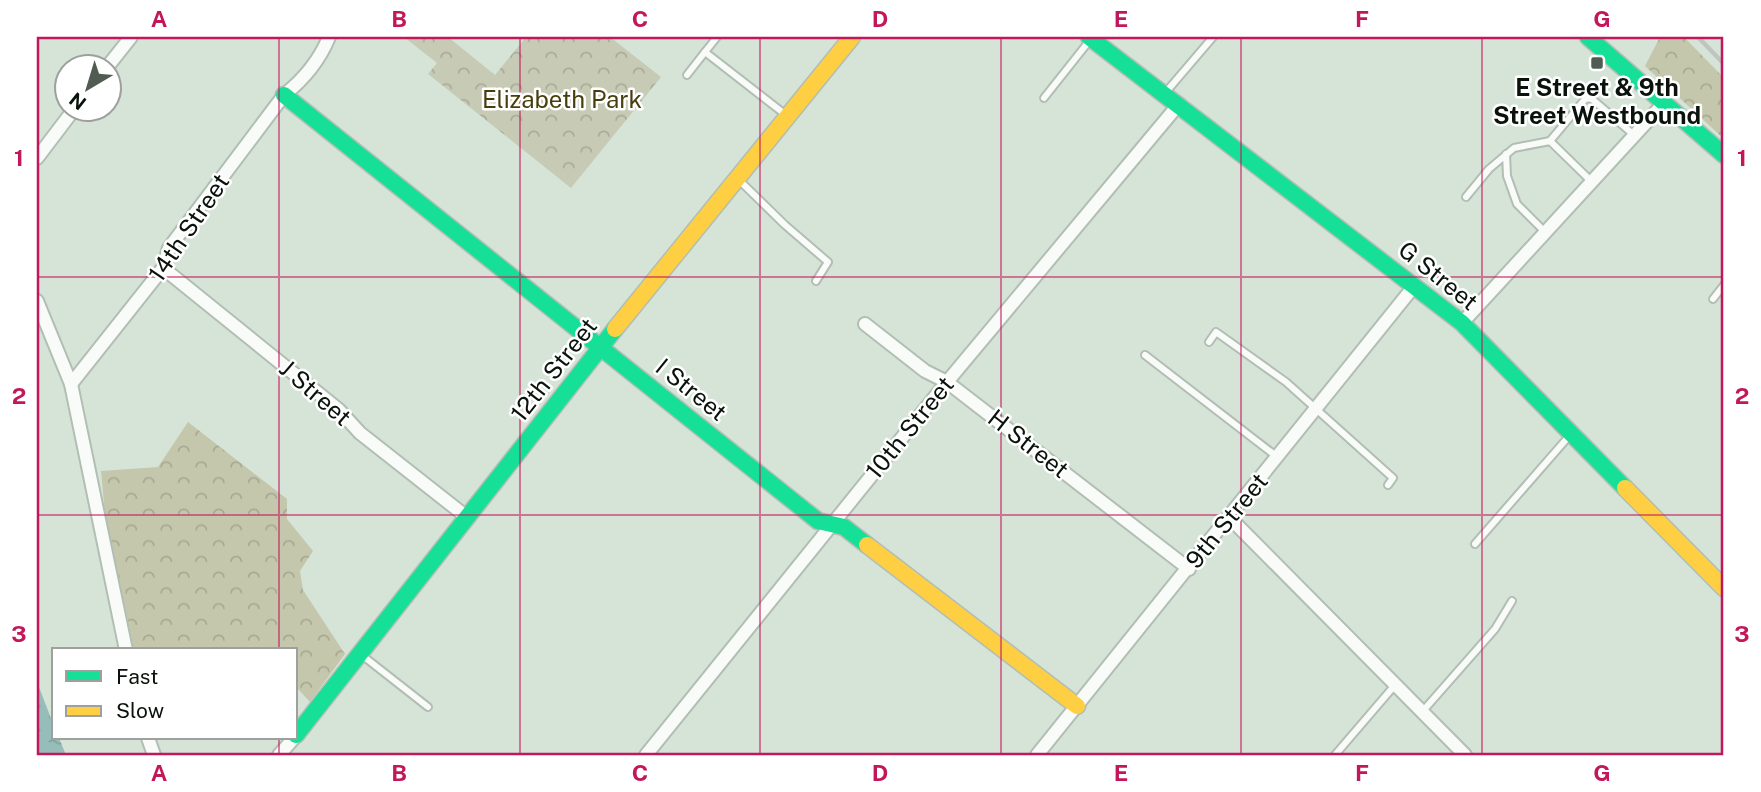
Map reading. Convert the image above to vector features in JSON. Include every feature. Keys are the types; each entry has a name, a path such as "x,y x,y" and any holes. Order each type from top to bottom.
{"street":[{"path":"119,52 131,37"},
{"name":"14th Street","path":"71,384 163,268 169,248 284,95 297,85 329,37"},
{"name":"12th Street","path":"298,732 600,347 852,37"},
{"name":"G Street","path":"1090,37 1462,323 1724,588"},
{"path":"1588,37 1724,155"},
{"name":"I Street","path":"284,95 818,521 844,527 1077,706"},
{"path":"1462,323 1665,102"},
{"name":"10th Street","path":"646,755 947,382 1179,104"},
{"path":"37,158 64,122"},
{"name":"J Street","path":"163,268 339,410 360,433 468,518"},
{"name":"9th Street","path":"1037,755 1415,285"},
{"path":"37,300 71,384 126,648"},
{"name":"H Street","path":"865,324 925,371 947,382 1189,569"},
{"path":"1230,518 1465,755"},
{"name":"12th Street","path":"279,755 292,740"}],"lane":[{"path":"687,75 717,37"},
{"path":"1044,98 1090,37"},
{"path":"1165,93 1213,37"},
{"path":"705,52 788,116"},
{"path":"1466,197 1489,169 1514,148 1550,141 1586,98 1592,99 1634,135"},
{"path":"1550,141 1591,182"},
{"path":"1506,154 1507,176 1517,204 1545,232"},
{"path":"737,179 828,262 816,281"},
{"path":"1713,299 1724,285"},
{"path":"1209,342 1216,332 1286,382 1393,478 1388,485"},
{"path":"1145,355 1278,457"},
{"path":"1475,544 1572,434"},
{"path":"1422,712 1495,629 1512,601"},
{"path":"361,655 428,707"},
{"path":"1335,755 1395,685"}],"green space":[{"name":"Elizabeth Park","path":"404,37 448,37 495,75 526,37 610,37 661,77 571,188 428,74 437,63"},
{"path":"1660,37 1684,37 1724,78 1724,139 1645,66"},
{"path":"188,422 287,499 287,519 313,551 300,571 303,590 345,654 310,702 298,689 298,648 134,648 105,514 101,471 158,467"}],"water":[{"path":"37,682 52,721 52,740 60,740 66,755 37,755"}],"railway":[{"path":"1698,37 1724,64"}],"traffic: fast":[{"path":"1089,37 1462,323 1625,488"},
{"path":"1588,37 1724,155"},
{"path":"284,95 818,521 844,527 867,545"},
{"path":"298,732 615,329"}],"traffic: slow":[{"path":"615,329 852,37"},
{"path":"1625,488 1724,588"},
{"path":"867,545 1077,706"}],"place":[{"name":"E Street & 9th Street Westbound","path":"1597,63"}]}
